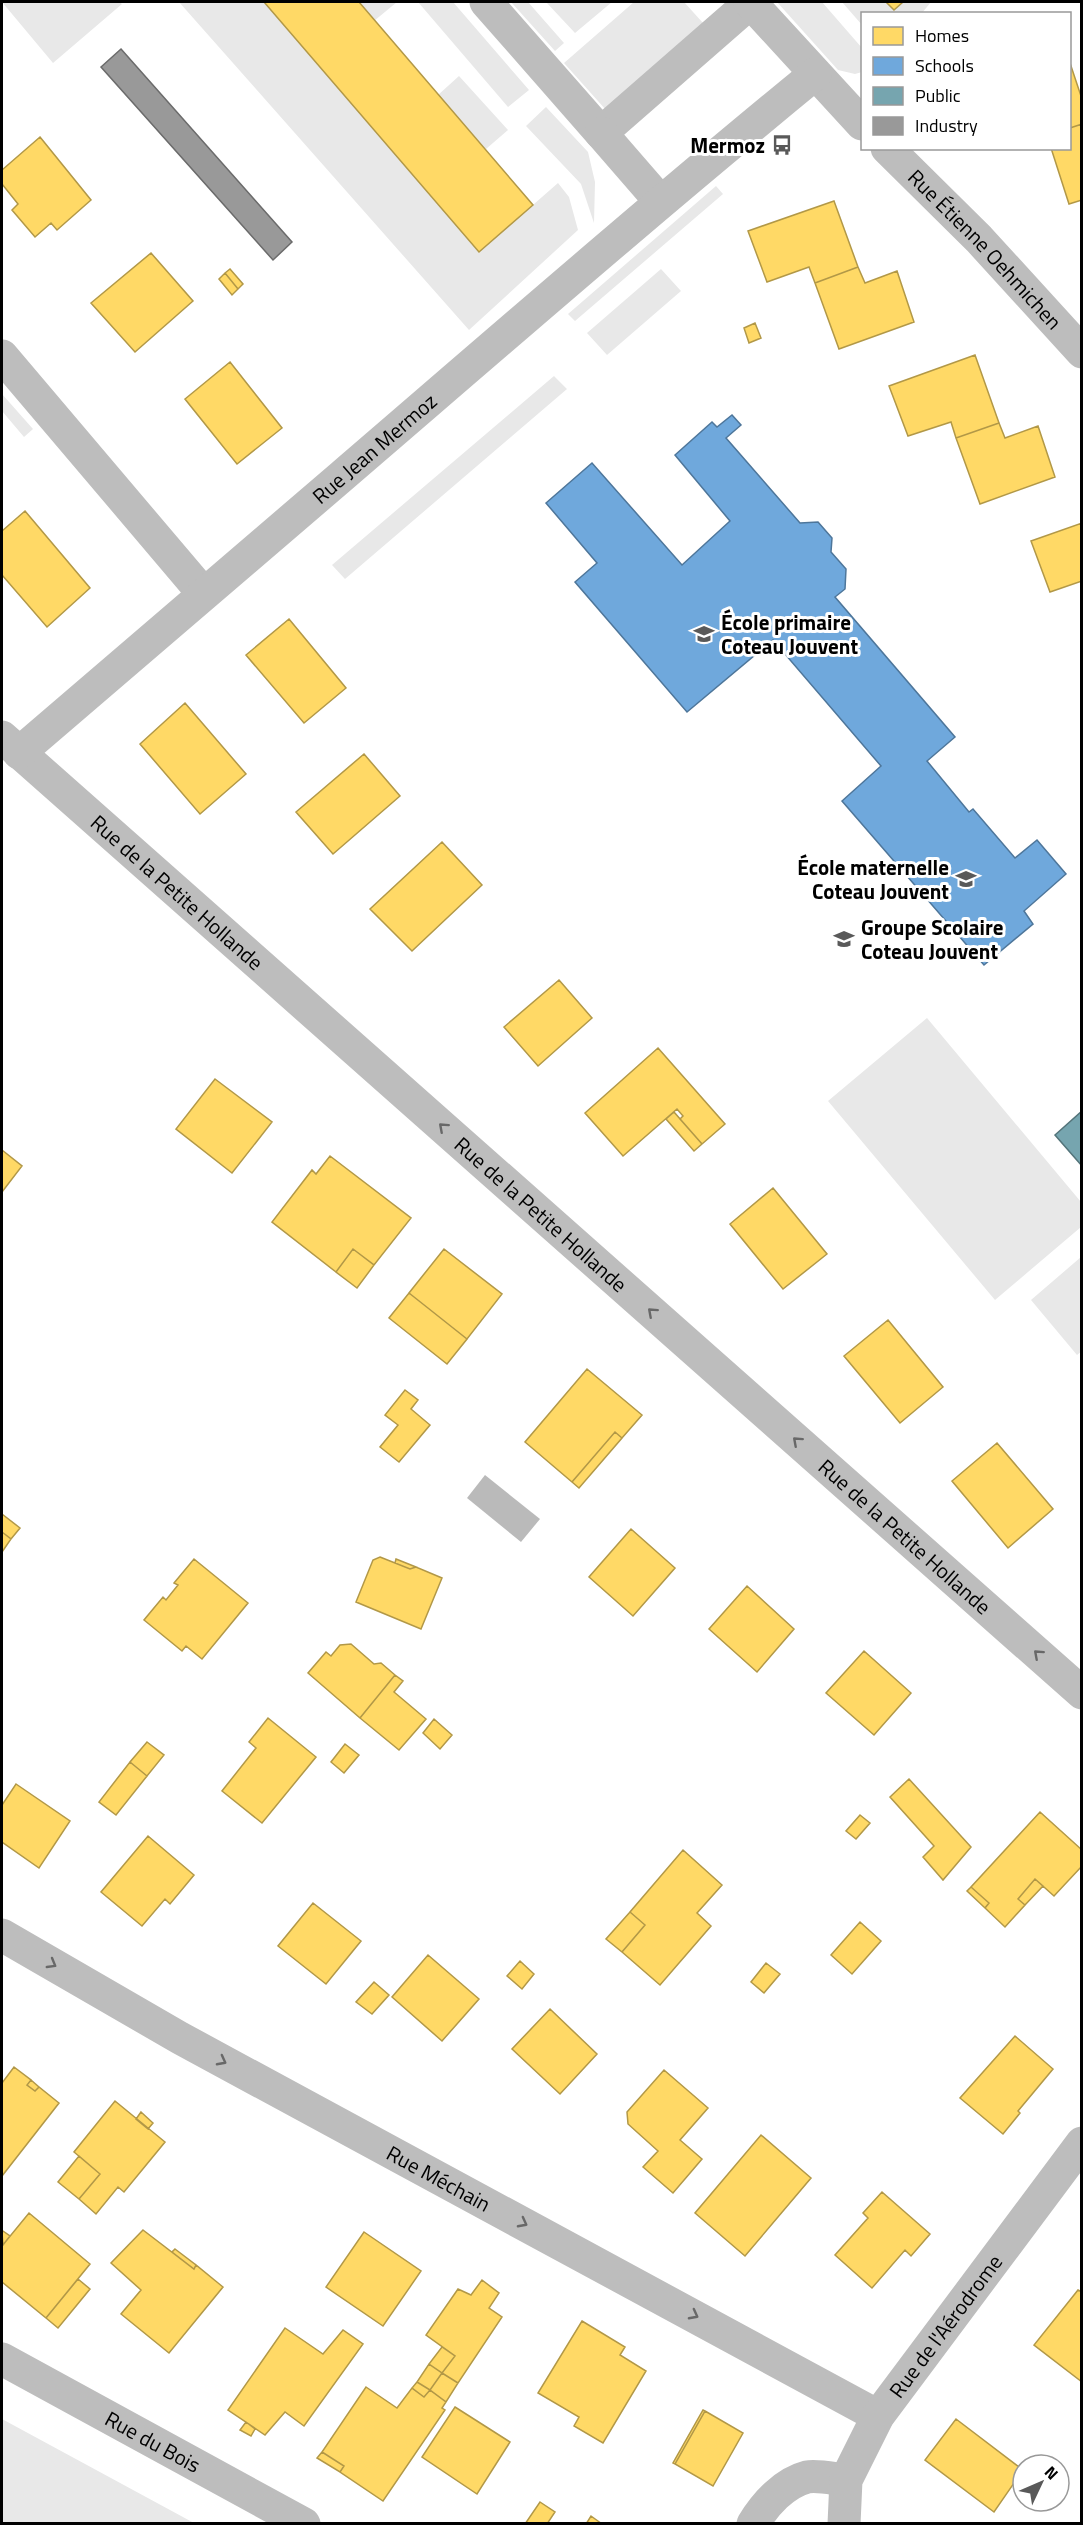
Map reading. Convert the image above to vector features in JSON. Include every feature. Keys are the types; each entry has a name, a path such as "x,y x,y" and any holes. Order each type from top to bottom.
{"street":[{"path":"486,2 660,201"},
{"path":"601,133 751,2 861,123"},
{"name":"Rue Jean Mermoz","path":"10,745 292,520 660,201 815,75"},
{"name":"Rue Étienne Oehmichen","path":"889,150 979,239 1082,352"},
{"path":"2,356 203,593"},
{"name":"Rue de la Petite Hollande","path":"10,745 1082,1693"},
{"name":"Rue Méchain","path":"2,1935 180,2038 878,2415"},
{"name":"Rue de l'Aérodrome","path":"844,2523 846,2480 878,2415 1082,2143"},
{"name":"Rue du Bois","path":"2,2359 304,2523"},
{"path":"753,2523 762,2509 789,2485 809,2477 846,2480"}],"shaded area":[{"path":"2,2 119,2 122,4 53,63"},
{"path":"179,2 264,2 479,252 558,183 569,197 578,230 469,330"},
{"path":"359,2 397,2 374,21"},
{"path":"418,2 453,2 529,90 508,107"},
{"path":"511,2 528,2 564,43 555,51"},
{"path":"546,2 612,2 575,33"},
{"path":"634,2 684,2 703,23 606,110 564,63"},
{"path":"777,2 822,2 861,47 861,72 855,74 838,70"},
{"path":"842,2 886,2 894,10 903,2 931,2 923,12 861,12 861,24"},
{"path":"459,76 508,130 486,149 438,95"},
{"path":"546,107 588,152 595,182 594,223 581,184 526,126"},
{"path":"716,186 723,194 575,321 568,314"},
{"path":"661,269 681,291 607,355 587,333"},
{"path":"554,376 567,389 345,579 332,565"},
{"path":"2,394 33,429 24,437 2,411"},
{"path":"927,1018 1081,1202 1081,1227 995,1300 828,1101"},
{"path":"1081,1257 1082,1351 1077,1355 1031,1300"},
{"path":"485,1475 540,1519 521,1542 467,1498"},
{"path":"2,2419 194,2523 2,2523"}],"building: Homes":[{"path":"264,2 359,2 533,205 479,252"},
{"path":"886,2 903,2 894,10"},
{"path":"1071,66 1082,99 1082,124 1071,128"},
{"path":"1082,124 1082,200 1069,204 1052,150 1071,150 1071,128"},
{"path":"40,137 91,200 57,230 51,223 35,237 12,210 18,204 2,184 2,170"},
{"path":"834,201 858,267 815,283 809,267 767,282 748,231"},
{"path":"151,253 193,301 135,352 91,303"},
{"path":"858,267 865,283 897,271 914,322 839,349 815,283"},
{"path":"230,269 243,284 238,289 225,273"},
{"path":"225,273 238,289 232,295 219,279"},
{"path":"755,323 761,338 749,343 744,328"},
{"path":"975,355 999,423 956,438 951,422 908,436 889,386"},
{"path":"230,362 282,428 237,464 185,399"},
{"path":"999,423 1005,438 1038,426 1055,477 980,504 956,438"},
{"path":"25,511 90,588 47,627 2,575 2,531"},
{"path":"1082,523 1082,581 1050,592 1031,541"},
{"path":"289,619 346,688 304,723 246,655"},
{"path":"185,703 246,774 200,814 140,744"},
{"path":"364,754 400,796 333,854 296,812"},
{"path":"442,842 482,885 412,951 370,909"},
{"path":"559,980 592,1018 538,1066 504,1027"},
{"path":"658,1048 725,1124 702,1144 680,1119 683,1116 677,1109 623,1156 585,1113"},
{"path":"215,1079 272,1122 232,1173 176,1129"},
{"path":"674,1112 702,1144 694,1151 666,1119"},
{"path":"2,1150 22,1166 2,1192"},
{"path":"330,1156 411,1218 374,1265 353,1249 336,1272 272,1222 312,1170 316,1174"},
{"path":"773,1188 827,1254 783,1289 730,1224"},
{"path":"353,1249 374,1265 357,1288 336,1272"},
{"path":"444,1249 502,1294 467,1339 409,1293"},
{"path":"409,1293 467,1339 447,1364 389,1318"},
{"path":"888,1320 943,1387 900,1423 844,1356"},
{"path":"587,1369 642,1415 622,1438 615,1432 572,1482 525,1442"},
{"path":"405,1390 418,1400 411,1409 430,1425 399,1462 380,1447 398,1425 385,1415"},
{"path":"615,1432 622,1438 579,1488 572,1482"},
{"path":"997,1443 1053,1509 1008,1548 952,1481"},
{"path":"2,1514 20,1528 11,1539 2,1532"},
{"path":"631,1529 675,1568 633,1616 589,1577"},
{"path":"2,1532 11,1539 2,1552"},
{"path":"380,1557 410,1569 416,1567 442,1578 421,1629 356,1602 373,1560"},
{"path":"194,1559 248,1603 202,1659 186,1646 182,1651 144,1620 163,1597 166,1600 178,1585 174,1583"},
{"path":"396,1559 416,1567 410,1569 395,1563"},
{"path":"747,1586 794,1629 757,1672 709,1629"},
{"path":"351,1644 374,1664 381,1663 395,1675 360,1718 308,1673 326,1652 331,1656 340,1645"},
{"path":"864,1651 911,1693 874,1735 826,1693"},
{"path":"395,1675 403,1681 394,1692 426,1719 399,1750 360,1718"},
{"path":"268,1718 316,1757 262,1823 222,1791 256,1748 249,1742"},
{"path":"434,1719 452,1735 440,1749 423,1733"},
{"path":"147,1742 164,1755 147,1776 130,1762"},
{"path":"345,1744 359,1755 344,1773 331,1762"},
{"path":"130,1762 147,1776 116,1815 99,1802"},
{"path":"909,1779 971,1847 943,1880 923,1857 934,1846 890,1797"},
{"path":"16,1784 70,1821 39,1868 2,1842 2,1805"},
{"path":"1040,1812 1082,1850 1082,1866 1054,1896 1035,1879 1018,1899 1025,1905 1005,1927 985,1908 989,1903 971,1887"},
{"path":"860,1815 870,1823 856,1839 846,1831"},
{"path":"148,1836 194,1875 170,1904 165,1899 142,1926 101,1892"},
{"path":"683,1850 722,1885 697,1913 711,1926 660,1985 622,1952 645,1925 630,1912"},
{"path":"1035,1879 1043,1886 1025,1905 1018,1899"},
{"path":"971,1887 989,1903 985,1908 967,1891"},
{"path":"313,1903 361,1941 326,1984 278,1946"},
{"path":"630,1912 645,1925 622,1952 606,1939"},
{"path":"860,1922 881,1941 852,1974 831,1955"},
{"path":"428,1955 479,1999 442,2041 392,1997"},
{"path":"520,1961 534,1974 522,1989 507,1976"},
{"path":"766,1963 780,1974 764,1993 751,1982"},
{"path":"374,1982 389,1995 372,2014 356,2002"},
{"path":"550,2009 597,2054 560,2094 512,2049"},
{"path":"1015,2036 1053,2069 1018,2111 1020,2113 1003,2134 960,2098"},
{"path":"14,2067 31,2080 27,2085 35,2091 39,2087 59,2103 2,2176 2,2083"},
{"path":"664,2070 708,2108 680,2140 702,2159 673,2193 643,2167 658,2151 628,2124 627,2112"},
{"path":"31,2080 39,2087 35,2091 27,2085"},
{"path":"115,2101 165,2142 124,2192 118,2187 96,2214 79,2199 100,2174 74,2152"},
{"path":"141,2112 153,2123 148,2129 136,2119"},
{"path":"761,2135 811,2178 745,2256 695,2213"},
{"path":"79,2156 100,2174 79,2199 58,2182"},
{"path":"882,2192 930,2234 911,2256 905,2250 872,2288 835,2255 868,2218 863,2213"},
{"path":"29,2213 90,2264 46,2318 2,2282 2,2246"},
{"path":"143,2230 194,2269 196,2265 223,2287 169,2353 121,2314 141,2290 111,2263"},
{"path":"3,2231 10,2236 3,2245 2,2233"},
{"path":"364,2232 421,2271 383,2326 326,2287"},
{"path":"175,2249 196,2265 194,2269 172,2252"},
{"path":"78,2279 90,2289 58,2328 46,2318"},
{"path":"482,2280 499,2293 489,2308 502,2317 458,2383 442,2373 455,2356 426,2335 458,2289 471,2295"},
{"path":"1078,2290 1082,2292 1082,2382 1034,2345"},
{"path":"582,2321 625,2347 620,2355 646,2371 603,2443 574,2426 579,2417 538,2393"},
{"path":"285,2328 323,2354 343,2330 363,2344 304,2426 285,2412 265,2435 228,2410"},
{"path":"442,2347 455,2356 442,2373 429,2364"},
{"path":"429,2364 442,2373 430,2390 417,2382"},
{"path":"442,2373 458,2383 446,2402 430,2390"},
{"path":"417,2382 430,2390 424,2397 412,2388"},
{"path":"366,2387 397,2408 412,2388 424,2397 430,2390 446,2402 442,2408 445,2410 383,2501 340,2472 344,2466 322,2452"},
{"path":"455,2407 510,2442 477,2494 422,2457"},
{"path":"703,2410 705,2411 675,2464 673,2463"},
{"path":"705,2411 743,2433 713,2486 675,2464"},
{"path":"956,2419 1011,2461 1011,2487 994,2512 925,2460"},
{"path":"246,2422 255,2429 251,2436 240,2430"},
{"path":"322,2452 344,2466 340,2472 317,2458"},
{"path":"540,2502 555,2512 547,2524 525,2524"},
{"path":"591,2516 602,2524 586,2524"}],"building: Schools":[{"path":"732,415 741,425 726,438 800,523 818,522 832,538 831,552 846,569 845,589 835,597 955,737 927,761 969,812 973,809 1015,858 1037,840 1066,874 1024,911 1033,924 984,965 842,801 881,766 773,640 687,712 575,582 597,563 546,503 592,463 682,565 730,521 675,455 712,422 717,427"}],"building: Public":[{"path":"1082,1111 1082,1166 1055,1135"}],"building: Industry":[{"path":"121,49 292,242 273,260 101,67"}],"place":[{"name":"Mermoz","path":"782,145"},
{"name":"École primaire Coteau Jouvent","path":"704,634"},
{"name":"École maternelle Coteau Jouvent","path":"966,879"},
{"name":"Groupe Scolaire Coteau Jouvent","path":"844,939"}]}
